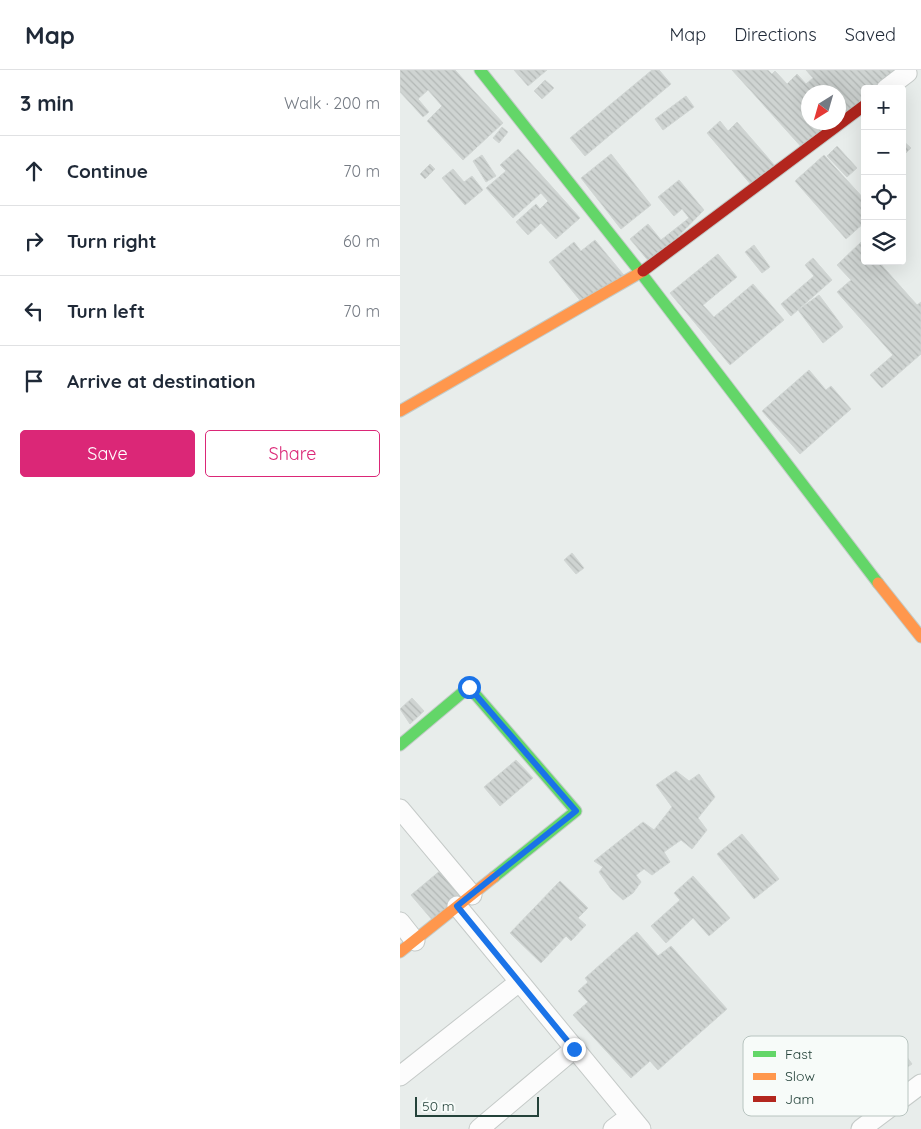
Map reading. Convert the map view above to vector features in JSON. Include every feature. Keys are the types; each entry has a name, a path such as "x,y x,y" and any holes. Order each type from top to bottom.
{"street":[{"path":"480,70 641,274 820,509 921,637"},
{"path":"891,85 907,72 906,70"},
{"path":"400,411 641,274 861,108"},
{"path":"400,745 469,687 576,811 400,952"},
{"path":"400,810 472,895"},
{"path":"457,906 636,1122 613,1129"},
{"path":"400,922 415,941"},
{"path":"400,1076 520,982"},
{"path":"479,1129 574,1049"},
{"path":"908,1094 921,1084"},
{"path":"861,1129 878,1116"}],"building":[{"path":"400,70 455,70 503,123 463,160 427,121 442,106 428,90 418,99 429,112 423,117 400,92"},
{"path":"514,70 547,70 528,86"},
{"path":"652,70 659,70 671,84 585,156 570,138"},
{"path":"732,70 768,70 772,74 775,71 787,84 797,74 806,84 813,78 806,70 897,70 879,85 861,85 861,100 846,113 846,85 801,85 801,130 827,130 805,151"},
{"path":"545,80 554,88 542,99 534,91"},
{"path":"686,96 694,107 663,130 655,119"},
{"path":"720,121 728,131 737,122 776,167 753,187 707,133"},
{"path":"502,127 508,132 499,143 493,138"},
{"path":"906,144 911,148 906,153"},
{"path":"837,146 857,168 847,177 827,156"},
{"path":"518,149 580,218 556,239 541,223 528,235 516,222 536,204 540,209 548,201 541,193 513,218 486,188 506,171 500,165"},
{"path":"611,154 651,205 621,229 581,178"},
{"path":"482,155 496,176 486,182 473,161"},
{"path":"824,155 861,196 861,226 846,239 795,181"},
{"path":"430,164 435,169 425,179 420,174"},
{"path":"453,169 464,182 472,176 483,190 465,205 442,178"},
{"path":"679,180 704,210 651,264 630,239 648,224 661,240 689,218 682,209 674,216 658,197"},
{"path":"595,240 627,279 587,309 549,262 574,242 581,251"},
{"path":"861,242 861,265 882,265 917,305 921,302 921,354 882,388 870,375 893,355 837,292 851,280 837,265"},
{"path":"754,245 770,267 762,273 745,252"},
{"path":"718,254 737,277 703,305 714,317 753,284 784,320 730,365 670,293"},
{"path":"813,258 832,280 791,316 781,304 814,276 805,265"},
{"path":"819,295 843,327 823,343 798,310"},
{"path":"809,370 826,390 831,386 851,409 800,454 762,411"},
{"path":"572,553 584,568 576,574 564,560"},
{"path":"412,698 424,711 410,724 400,709"},
{"path":"516,760 533,778 500,806 484,787"},
{"path":"676,771 689,781 699,774 715,797 698,818 707,830 692,849 681,840 664,852 670,862 652,875 644,869 636,875 641,882 633,893 623,900 611,889 599,872 603,867 594,861 643,822 654,830 672,807 656,785"},
{"path":"742,834 779,879 754,899 717,854"},
{"path":"441,870 463,897 434,922 411,895"},
{"path":"693,876 730,918 709,936 693,918 666,943 651,926 680,900 674,893"},
{"path":"560,881 588,908 578,918 586,925 571,941 566,936 541,963 510,933"},
{"path":"637,932 658,956 671,946 727,1009 658,1070 650,1061 631,1078 573,1015 588,1002 578,991 588,982 585,978"},
{"path":"908,1059 912,1064 908,1067"}],"traffic: fast":[{"path":"480,70 641,273 878,583"},
{"path":"400,745 469,687 576,811 494,877"}],"traffic: slow":[{"path":"400,411 643,271"},
{"path":"878,583 921,637"},
{"path":"400,952 494,877"}],"traffic: jam":[{"path":"643,271 861,108"}],"route":[{"path":"469,687 576,811 457,906 574,1049"}]}
